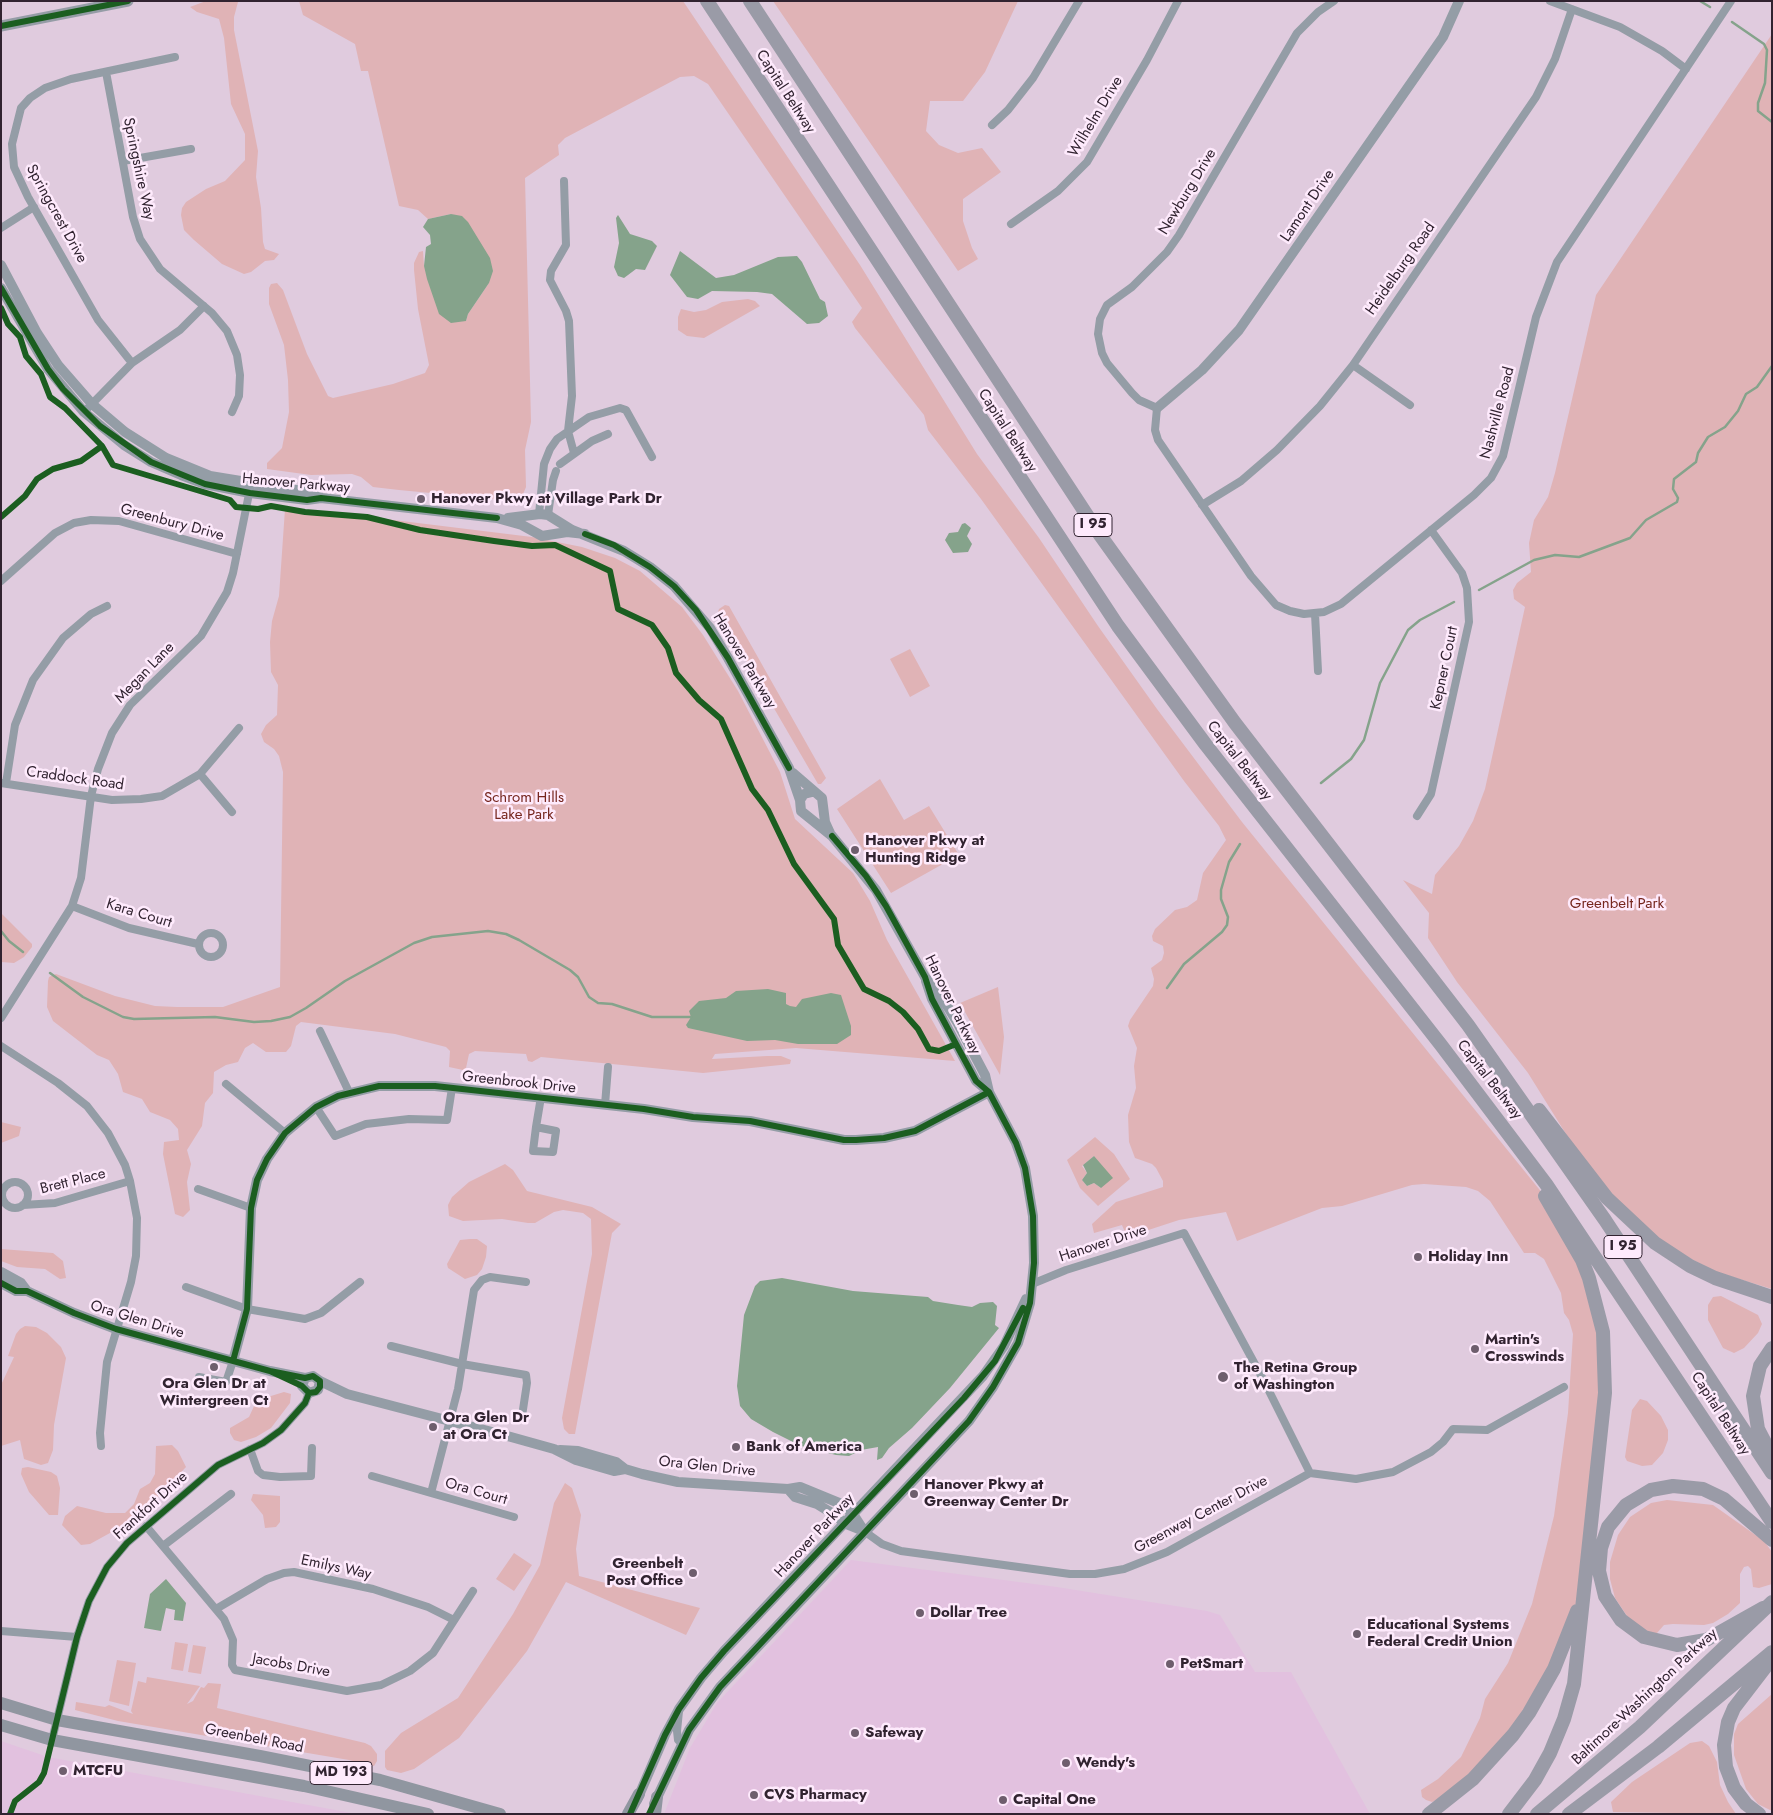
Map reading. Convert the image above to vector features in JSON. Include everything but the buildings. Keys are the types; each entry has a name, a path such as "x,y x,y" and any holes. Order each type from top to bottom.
{"highway":[{"name":"Capital Beltway","path":"706,1 1118,626 1206,745 1508,1132 1582,1235 1772,1522"},
{"name":"Capital Beltway","path":"750,1 1100,535 1149,606 1241,731 1468,1024 1600,1211 1772,1473"},
{"path":"1468,1024 1564,1140 1607,1198 1640,1230 1672,1255 1715,1278 1772,1297"},
{"path":"1508,1132 1582,1260 1595,1295 1603,1332 1605,1373 1604,1408 1576,1668 1564,1719 1543,1766 1509,1814"},
{"path":"1772,1348 1760,1366 1753,1396 1758,1429 1772,1456"},
{"path":"1767,1605 1706,1640 1677,1645 1644,1637 1621,1620 1610,1606 1601,1586 1600,1554 1608,1528 1626,1506 1650,1490 1673,1486 1702,1489 1724,1499 1772,1540"},
{"path":"1428,1814 1473,1779 1507,1742 1529,1712 1565,1646 1574,1621 1586,1569"},
{"name":"Baltimore-Washington Parkway","path":"1537,1814 1640,1727 1767,1605"},
{"path":"1569,1814 1664,1741 1772,1652"},
{"path":"1759,1814 1746,1804 1734,1788 1726,1767 1725,1733 1734,1708 1772,1659"}],"main road":[{"path":"1,26 125,2"},
{"name":"Greenbelt Road","path":"1,1703 56,1720 260,1756 380,1780 500,1814"},
{"name":"MD 193","path":"1,1725 52,1740 304,1786 428,1814"},
{"path":"629,1814 639,1794"},
{"path":"655,1814 657,1797"}],"street":[{"path":"992,125 1008,110 1033,78 1079,1"},
{"name":"Wilhelm Drive","path":"1011,224 1058,191 1087,162 1147,60 1178,1"},
{"name":"Newburg Drive","path":"1157,408 1139,400 1132,394 1104,358 1098,334 1103,312 1107,305 1132,287 1158,262 1179,236 1297,33 1318,12 1334,1"},
{"name":"Lamont Drive","path":"1157,408 1202,370 1240,330 1439,43 1459,1"},
{"path":"1550,1 1635,35 1662,51 1686,69"},
{"name":"Nashville Road","path":"1157,408 1155,430 1158,440 1251,576 1270,600 1290,611 1315,614 1341,604 1484,488 1500,464 1508,439 1536,318 1557,262 1731,1"},
{"name":"Heidelburg Road","path":"1202,505 1241,481 1272,454 1320,406 1353,364 1536,97 1556,59 1572,9"},
{"name":"Springcrest Drive","path":"132,363 98,320 34,208 18,177 12,158 12,144 19,113 30,98 53,84 175,57"},
{"name":"Springshire Way","path":"106,72 133,216 145,248 167,276 204,306 227,331 237,355 240,375 240,393 232,412"},
{"path":"123,161 191,149"},
{"path":"564,181 566,245 550,277 569,321 572,396 568,431 574,453"},
{"path":"1,228 34,208"},
{"name":"Hanover Parkway","path":"1,265 37,333 58,365 92,404 125,432 166,458 210,476 250,489"},
{"name":"Hanover Parkway","path":"1,288 48,369 84,412 124,445 151,462 205,484 250,489 307,500 321,498 497,518 518,523 532,530"},
{"path":"84,412 132,363 180,330 204,306"},
{"path":"1353,364 1410,405"},
{"path":"608,434 574,453 558,468 544,515 532,522 532,530 542,536 550,533 554,526 544,515 547,457 557,439 589,417 624,409 629,413 652,457"},
{"name":"Megan Lane","path":"1,1018 72,906 81,878 91,796 98,769 112,733 130,705 205,630 227,592 250,489"},
{"name":"Hanover Parkway","path":"497,518 544,515 614,545 642,562 674,586 710,628 789,768 800,800"},
{"name":"Greenbury Drive","path":"1,582 55,533 74,523 91,520 119,521 141,526 184,541 237,554"},
{"name":"Kepner Court","path":"1417,816 1431,794 1469,622 1467,588 1462,573 1431,530"},
{"name":"Hanover Parkway","path":"550,533 585,534"},
{"path":"4,783 15,725 33,680 63,638 91,614 107,606"},
{"path":"1315,614 1318,671"},
{"name":"Craddock Road","path":"4,783 130,800 155,797 177,789 200,774 239,728"},
{"name":"Hanover Parkway","path":"789,768 812,792"},
{"path":"200,774 232,812"},
{"path":"812,792 822,798 823,807 819,814 808,816 801,811 800,800 804,794 812,792"},
{"name":"Hanover Parkway","path":"823,807 832,836"},
{"name":"Hanover Parkway","path":"649,1814 682,1744 698,1717 732,1673 864,1531 957,1436 993,1387 1027,1320 1032,1284 1034,1229 1028,1180 1016,1144 989,1092 976,1081 932,1000 925,977 876,890 832,836 808,816"},
{"name":"Kara Court","path":"72,906 129,928 198,944"},
{"path":"320,1031 349,1092"},
{"path":"1,1046 58,1083 86,1106 108,1133 125,1165 130,1182 137,1218 136,1256 131,1282 107,1362 100,1434 101,1446"},
{"path":"605,1105 608,1067"},
{"path":"226,1084 285,1134"},
{"name":"Greenbrook Drive","path":"233,1361 247,1309 251,1208 262,1169 285,1134 316,1107 349,1092 393,1086 452,1088 541,1097 692,1117 750,1121 844,1140 864,1139 915,1131 989,1092"},
{"path":"316,1107 335,1136 366,1124 409,1119 447,1120 452,1088"},
{"path":"536,1127 556,1131 553,1152 533,1151 536,1127 541,1097"},
{"name":"Brett Place","path":"23,1205 56,1203 130,1182"},
{"path":"198,1189 251,1208"},
{"name":"Hanover Drive","path":"1032,1284 1066,1270 1184,1233 1264,1381 1310,1473"},
{"name":"Ora Glen Drive","path":"1,1272 21,1282 27,1291"},
{"name":"Ora Court","path":"431,1493 450,1421 462,1364 474,1290 477,1284 490,1277 526,1282"},
{"path":"186,1287 247,1309 310,1318 321,1313 360,1282"},
{"name":"Ora Glen Drive","path":"1,1283 16,1291 27,1291 74,1313 116,1329 270,1371 311,1386 554,1449 576,1460 614,1471 625,1469 678,1482 788,1489 800,1487 811,1490 839,1503 853,1514 864,1531"},
{"name":"Hanover Parkway","path":"639,1794 665,1735 679,1709 724,1651 964,1398 995,1361 1015,1325 1032,1284"},
{"path":"391,1346 462,1364 526,1375 527,1383 522,1416"},
{"path":"199,1378 226,1382 233,1361"},
{"name":"Frankfort Drive","path":"52,1740 77,1637 100,1578 118,1553 146,1526 218,1464 263,1443 281,1430 304,1403 311,1386"},
{"path":"1310,1473 1345,1478 1378,1476 1393,1472 1431,1452 1448,1437 1453,1429 1487,1430 1564,1387"},
{"path":"250,1448 258,1471 263,1475 280,1477 311,1476 312,1448"},
{"name":"Greenway Center Drive","path":"864,1531 882,1544 901,1551 1058,1573 1109,1572 1152,1559 1310,1473"},
{"name":"Ora Court","path":"372,1476 514,1517"},
{"name":"Ora Glen Drive","path":"788,1489 795,1497 817,1504 844,1523 864,1531"},
{"path":"163,1546 231,1494"},
{"name":"Jacobs Drive","path":"146,1526 216,1609 231,1633 232,1665 235,1670 348,1691 381,1686 410,1672 433,1652 444,1639 473,1591"},
{"name":"Emilys Way","path":"216,1609 267,1579 284,1573 294,1572 373,1589 420,1604 454,1620"},
{"path":"1,1631 77,1637"},
{"path":"679,1709 677,1731 682,1744"}],"shaded area":[{"path":"451,214 462,216 468,222 490,258 493,271 489,283 468,314 466,321 451,323 439,314 427,279 424,266 426,247 431,244 430,235 423,227 428,219"},
{"path":"618,215 630,234 652,241 657,246 645,270 636,269 624,278 618,276 614,267 619,243 616,218"},
{"path":"680,251 716,278 734,275 778,257 797,256 802,262 820,299 825,302 828,316 819,323 807,324 772,294 712,291 698,299 687,297 670,275"},
{"path":"965,523 971,528 967,536 972,544 968,552 953,553 945,540 949,533 958,532 962,524"},
{"path":"768,989 786,993 786,1004 796,1007 802,999 831,993 841,995 851,1026 851,1035 837,1044 798,1044 775,1040 747,1041 688,1028 686,1025 691,1017 689,1011 699,1001 726,998 736,991"},
{"path":"1094,1156 1113,1178 1101,1188 1094,1183 1087,1186 1082,1180 1087,1173 1083,1165"},
{"path":"782,1278 853,1291 928,1297 933,1301 972,1307 980,1303 993,1302 997,1306 995,1325 999,1328 950,1388 912,1428 889,1448 882,1458 877,1460 878,1447 861,1450 849,1456 836,1455 801,1446 773,1432 751,1419 740,1406 737,1386 744,1315 755,1286 760,1281"},
{"path":"851,1560 1057,1587 1207,1611 1220,1615 1255,1672 1291,1672 1370,1814 664,1814 690,1748 717,1703"},
{"path":"166,1579 186,1603 183,1621 174,1620 175,1610 166,1608 161,1631 144,1628 150,1594"},
{"name":"MTCFU","path":"1,1741 48,1757 357,1814 1,1814"}],"green space":[{"path":"206,1 238,2 234,17 234,30 258,151 256,177 261,208 263,242 265,249 279,254 274,260 265,261 251,272 244,274 222,264 194,240 184,230 181,215 182,208 186,202 206,189 225,181 245,160 245,134 231,104 224,38 219,19 197,12 190,7"},
{"path":"299,1 683,1 860,265 977,454 1039,538 1157,709 1242,822 1543,1194 1564,1229 1603,1332 1586,1569 1565,1646 1495,1757 1437,1800 1432,1802 1426,1800 1422,1797 1421,1790 1438,1779 1461,1757 1480,1718 1485,1699 1508,1663 1532,1604 1554,1516 1568,1413 1573,1334 1569,1320 1564,1313 1561,1293 1544,1259 1535,1253 1524,1253 1490,1201 1478,1191 1466,1187 1424,1184 1412,1185 1342,1206 1322,1208 1237,1241 1226,1212 1179,1220 1127,1237 1122,1225 1094,1233 1092,1224 1116,1202 1163,1187 1163,1181 1156,1168 1152,1164 1135,1158 1129,1142 1128,1115 1136,1088 1134,1066 1137,1048 1128,1026 1153,986 1154,979 1151,968 1162,960 1164,953 1163,946 1153,941 1152,936 1155,929 1175,910 1187,907 1197,900 1203,873 1226,840 1219,826 1184,781 981,499 928,430 924,415 855,328 852,322 862,308 708,84 694,76 680,77 565,138 558,145 559,155 525,178 531,422 525,450 526,487 521,499 515,501 373,487 361,477 352,474 311,475 267,469 267,463 282,448 289,412 284,345 269,304 269,288 271,284 277,283 283,290 307,354 328,396 333,398 393,384 425,373 429,365 418,309 414,270 414,263 419,252 423,251 424,266 466,321 468,314 489,283 451,214 428,219 418,210 399,206 368,71 361,71 355,44 303,15"},
{"path":"773,1 1018,1 985,72 963,101 930,101 926,131 939,145 958,153 982,148 1001,172 963,199 963,221 972,248 978,259 958,271"},
{"name":"Greenbelt Park","path":"1772,34 1772,1289 1716,1272 1693,1260 1657,1238 1606,1191 1566,1134 1528,1073 1457,982 1428,938 1429,913 1403,880 1432,894 1435,875 1459,846 1473,821 1485,789 1525,607 1514,599 1513,590 1517,583 1531,572 1529,543 1534,520 1548,497 1555,473 1596,295"},
{"path":"748,299 755,301 760,306 704,338 687,336 678,330 678,317 681,309 694,312 706,310 722,302"},
{"name":"Schrom Hills Lake Park","path":"285,509 312,510 532,537 582,547 615,558 640,571 682,607 703,635 738,691 780,772 795,819 853,873 870,901 887,940 955,1061 796,1048 715,1054 712,1059 781,1056 791,1060 790,1064 703,1073 541,1057 532,1062 528,1061 526,1054 475,1051 469,1054 466,1068 463,1070 449,1067 450,1051 446,1047 395,1034 301,1022 296,1026 291,1046 286,1052 266,1052 253,1043 245,1048 238,1062 226,1065 214,1072 213,1093 205,1103 202,1126 187,1150 191,1164 187,1182 190,1210 183,1217 175,1214 163,1154 164,1142 179,1140 178,1129 170,1120 150,1112 142,1099 123,1092 118,1074 109,1060 97,1055 53,1021 47,1007 48,981 49,977 56,974 115,996 155,1006 177,1007 223,1007 280,987 283,772 279,756 274,749 264,742 261,734 266,725 277,715 278,685 271,672 270,642 272,621 279,596"},
{"path":"725,605 729,606 826,778 821,784 818,784 718,612"},
{"path":"910,649 930,686 910,697 890,659"},
{"path":"880,779 904,820 929,806 959,855 891,893 837,809"},
{"path":"1,913 32,944 32,947 24,957 14,963 1,962"},
{"path":"998,987 1004,1037 1000,1075 960,1003"},
{"path":"1,1122 21,1127 19,1136 1,1143"},
{"path":"1095,1137 1114,1154 1130,1179 1098,1206 1080,1188 1067,1160","holes":["1094,1156 1101,1188 1094,1183 1087,1186 1082,1180 1087,1173 1082,1166"]},
{"path":"505,1164 513,1170 527,1191 592,1207 621,1224 612,1233 575,1434 569,1434 564,1429 562,1418 592,1254 591,1219 583,1213 563,1210 554,1212 535,1223 502,1219 463,1221 449,1216 448,1205 452,1197 469,1182"},
{"path":"477,1239 487,1246 486,1257 482,1269 477,1275 465,1279 448,1268 447,1264 460,1240"},
{"path":"1,1249 53,1253 63,1261 66,1278 60,1279 45,1269 17,1267 1,1261"},
{"path":"1721,1296 1758,1315 1762,1324 1758,1333 1744,1348 1734,1353 1723,1348 1708,1320 1708,1305 1713,1297"},
{"path":"25,1326 36,1327 47,1333 61,1347 66,1358 54,1425 53,1450 48,1463 41,1465 24,1459 20,1440 1,1446 1,1385 14,1357 8,1356 16,1334"},
{"path":"284,1392 291,1394 290,1403 271,1428 256,1437 241,1442 234,1440 230,1433 230,1428 249,1417 255,1404 261,1399"},
{"path":"1640,1399 1647,1401 1661,1416 1668,1430 1668,1440 1663,1453 1652,1465 1642,1466 1627,1461 1625,1457 1632,1410"},
{"path":"172,1445 178,1451 186,1467 139,1517 90,1544 81,1545 62,1525 65,1516 77,1506 106,1513 125,1513 134,1504 140,1489 150,1483 155,1474 156,1446"},
{"path":"28,1467 51,1472 57,1476 60,1488 58,1515 49,1515 29,1492 21,1474 22,1468"},
{"path":"565,1483 572,1488 581,1515 576,1549 579,1576 700,1608 686,1635 566,1582 527,1651 459,1738 414,1769 401,1773 387,1770 385,1767 385,1751 401,1733 458,1698 513,1614 540,1565 554,1503"},
{"path":"253,1494 280,1496 280,1522 276,1527 265,1528 263,1515 251,1500"},
{"path":"1667,1500 1713,1505 1764,1541 1772,1552 1772,1584 1759,1588 1753,1587 1751,1569 1748,1566 1744,1567 1740,1574 1740,1603 1728,1614 1713,1623 1704,1625 1664,1625 1657,1633 1642,1629 1627,1616 1615,1598 1610,1579 1610,1562 1618,1535 1630,1517 1651,1503"},
{"path":"514,1553 532,1565 514,1591 496,1579"},
{"path":"175,1642 188,1644 183,1671 171,1669"},
{"path":"193,1645 206,1647 201,1674 188,1672"},
{"path":"117,1660 136,1663 129,1706 109,1701"},
{"path":"147,1677 200,1686 187,1704 193,1701 201,1687 204,1688 208,1683 221,1684 217,1708 365,1743 371,1746 377,1754 377,1761 374,1766 368,1765 349,1760 118,1721 75,1710 76,1702 105,1707 109,1705 133,1714 131,1711 138,1681 146,1683"},
{"path":"1772,1694 1772,1811 1758,1804 1746,1789 1734,1755 1734,1734 1738,1724"},
{"path":"1702,1741 1709,1746 1717,1762 1720,1785 1736,1814 1613,1812 1611,1802 1632,1782 1690,1743"}],"waterway":[{"path":"1700,1 1710,7"},
{"path":"1732,22 1764,44 1767,50 1765,83 1758,103 1758,111 1772,122"},
{"path":"1479,590 1534,560 1555,555 1579,557 1630,538 1646,520 1677,502 1678,498 1673,489 1674,479 1696,462 1698,453 1708,437 1725,427 1738,411 1746,394 1757,387 1772,366"},
{"path":"1321,783 1351,759 1364,740 1380,683 1408,630 1420,620 1454,602"},
{"path":"1167,988 1184,964 1222,932 1227,925 1228,917 1221,899 1221,890 1229,862 1240,844"},
{"path":"1,931 9,941 23,952"},
{"path":"50,973 83,997 123,1017 134,1019 215,1017 254,1022 271,1021 290,1017 345,981 414,943 432,937 488,931 506,934 519,940 570,970 578,977 589,997 598,1003 612,1004 652,1017 691,1017"}],"cycle path":[{"path":"1,26 128,1"},
{"path":"1,288 48,369 63,389 100,426 151,462 205,484 250,493 307,500 321,498 497,518"},
{"path":"1,308 8,324 20,337 26,356 41,374 50,397 65,408 102,446 113,465 230,500 236,507 258,509 271,506 305,512 367,517 420,530 532,546 555,545 610,571 618,609 652,625 668,648 676,673 699,700 721,719 752,789 768,810 794,864 834,919 838,945 864,989 889,1001 903,1012 918,1029 929,1049 939,1051 956,1044"},
{"path":"1,517 25,496 37,479 53,469 81,461 102,446"},
{"path":"585,534 614,545 650,567 674,586 696,610 728,658 789,768"},
{"path":"649,1814 689,1730 720,1687 969,1421 993,1387 1018,1343 1030,1303 1034,1263 1033,1216 1025,1168 1016,1143 989,1092 976,1081 932,999 925,977 886,906 866,876 832,836"},
{"path":"233,1361 247,1309 251,1208 257,1180 267,1159 285,1133 316,1107 338,1096 379,1086 435,1086 644,1109 693,1117 750,1121 844,1140 856,1140 884,1138 915,1131 989,1092"},
{"path":"1,1283 16,1291 27,1291 74,1313 116,1329 270,1371 305,1378 313,1376 320,1381 320,1387 316,1392 309,1393 302,1386 270,1371"},
{"path":"630,1814 665,1735 679,1709 701,1678 724,1651 964,1398 995,1361 1023,1308"},
{"path":"10,1814 15,1801 39,1782 44,1773 77,1637 89,1601 107,1567 127,1543 218,1465 263,1443 281,1430 305,1403 309,1393"}],"place":[{"name":"Hanover Pkwy at Village Park Dr","path":"421,499"},
{"name":"Hanover Pkwy at Hunting Ridge","path":"855,850"},
{"name":"Holiday Inn","path":"1418,1257"},
{"name":"Martin's Crosswinds","path":"1475,1349"},
{"name":"Ora Glen Dr at Wintergreen Ct","path":"214,1367"},
{"name":"The Retina Group of Washington","path":"1223,1377"},
{"name":"Ora Glen Dr at Ora Ct","path":"433,1427"},
{"name":"Bank of America","path":"736,1447"},
{"name":"Hanover Pkwy at Greenway Center Dr","path":"914,1494"},
{"name":"Greenbelt Post Office","path":"693,1573"},
{"name":"Dollar Tree","path":"920,1613"},
{"name":"Educational Systems Federal Credit Union","path":"1357,1634"},
{"name":"PetSmart","path":"1170,1664"},
{"name":"Safeway","path":"855,1733"},
{"name":"Wendy's","path":"1066,1763"},
{"name":"MTCFU","path":"63,1771"},
{"name":"CVS Pharmacy","path":"754,1795"},
{"name":"Capital One","path":"1003,1800"}]}
